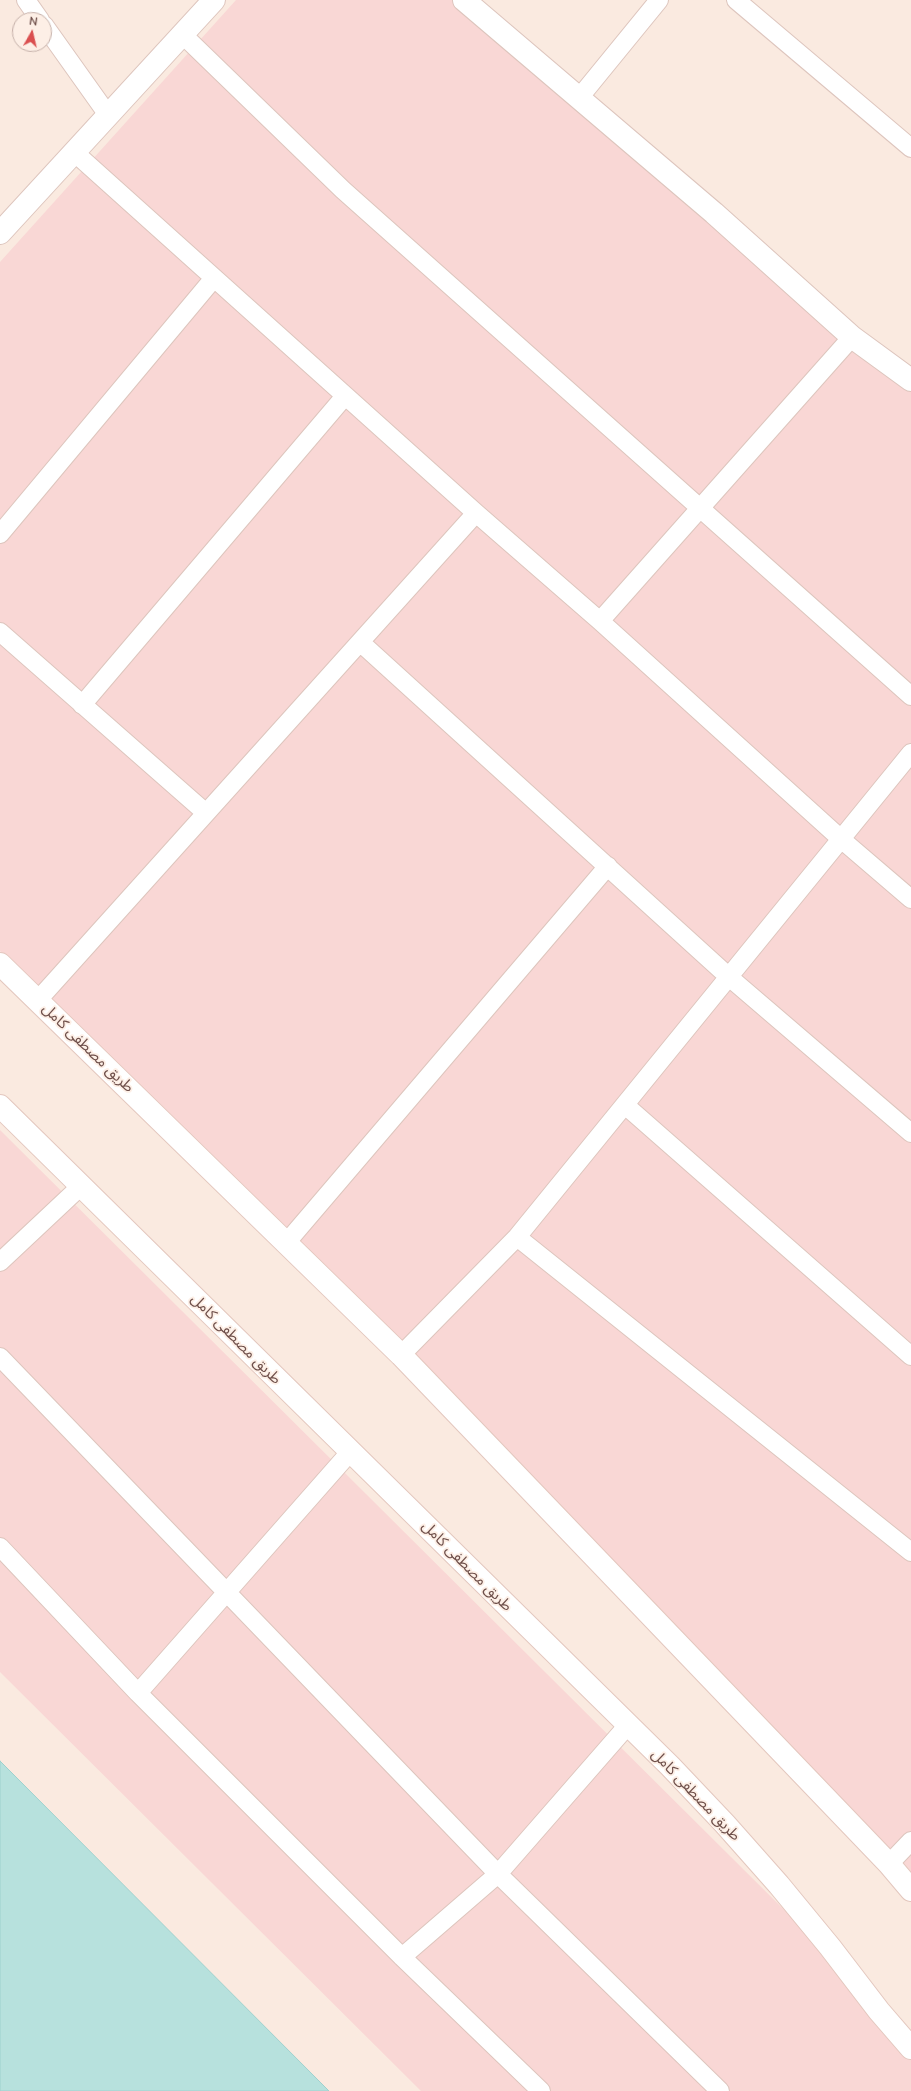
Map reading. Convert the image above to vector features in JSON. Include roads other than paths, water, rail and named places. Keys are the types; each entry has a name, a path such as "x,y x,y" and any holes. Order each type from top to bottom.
{"main road":[{"path":"0,233 214,0"},
{"path":"464,0 714,213 852,337 911,380"},
{"name":"طريق مصطفى كامل","path":"0,964 287,1242 401,1355 889,1864 911,1890"},
{"name":"طريق مصطفى كامل","path":"0,1106 628,1725 720,1819 830,1947 879,2011 911,2048"}],"lane":[{"path":"26,0 34,12"},
{"path":"579,98 659,0"},
{"path":"736,0 911,148"},
{"path":"182,34 343,190 911,696"},
{"path":"52,36 108,115"},
{"path":"74,152 476,513 600,621 841,839 911,899"},
{"path":"0,534 214,278"},
{"path":"600,621 852,337"},
{"path":"82,705 345,396"},
{"path":"38,1000 476,513"},
{"path":"0,632 206,813"},
{"path":"360,642 729,977 911,1133"},
{"path":"401,1355 518,1237 911,753"},
{"path":"287,1242 608,866"},
{"path":"625,1105 911,1356"},
{"path":"0,1262 81,1186"},
{"path":"518,1237 911,1552"},
{"path":"0,1357 498,1874 720,2091"},
{"path":"138,1692 350,1451"},
{"path":"0,1548 138,1692 402,1957 541,2091"},
{"path":"402,1957 498,1874 628,1725"},
{"path":"889,1864 911,1841"}],"water":[{"path":"0,1761 329,2091 0,2091"}]}
